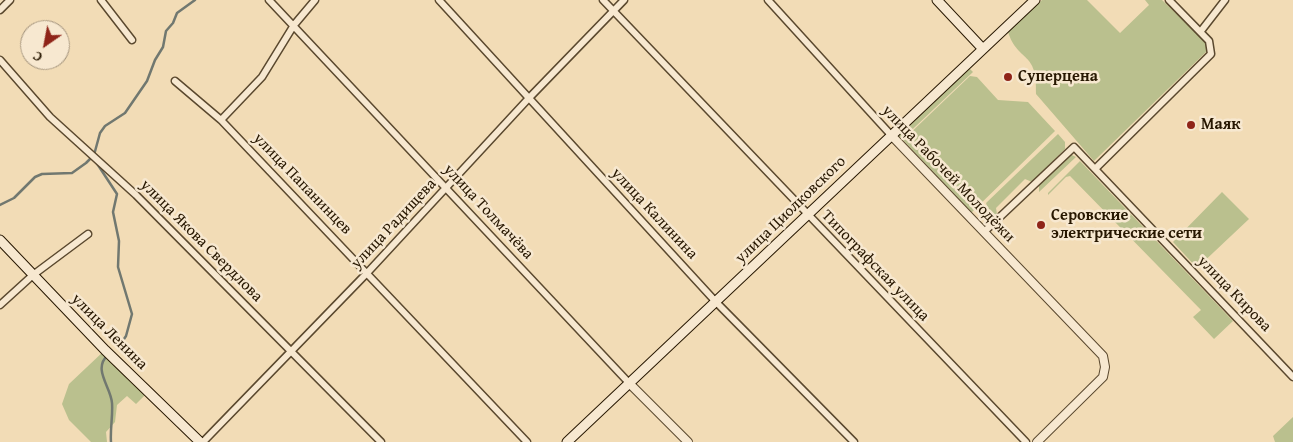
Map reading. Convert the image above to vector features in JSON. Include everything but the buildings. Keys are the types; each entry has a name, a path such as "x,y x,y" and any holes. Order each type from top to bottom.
{"main road":[{"path":"937,0 982,48"},
{"name":"улица Циолковского","path":"567,442 1035,0"},
{"name":"улица Ленина","path":"0,240 105,350 201,442"}],"street":[{"path":"0,10 10,0"},
{"path":"101,0 132,40"},
{"name":"улица Толмачёва","path":"269,0 630,384 688,442"},
{"path":"221,120 262,77 294,25 315,0"},
{"name":"улица Калинина","path":"439,0 716,302 854,442"},
{"name":"Типографская улица","path":"602,0 807,216 1026,442"},
{"name":"улица Радищева","path":"201,442 292,352 529,98 624,0"},
{"name":"улица Рабочей Молодёжи","path":"768,0 891,135 1102,356 1106,367 1104,376 1037,442"},
{"path":"1095,169 1211,54 1209,41 1170,0"},
{"path":"1201,31 1225,0"},
{"name":"улица Якова Свердлова","path":"0,60 50,117 136,195 381,442"},
{"name":"улица Папанинцев","path":"175,81 221,120 368,272 527,442"},
{"name":"улица Кирова","path":"984,232 1074,147 1293,377"},
{"path":"0,305 33,275 88,234"}],"green space":[{"path":"1042,0 1087,0 1120,33 1149,5 1145,0 1162,0 1207,43 1206,52 1094,161 1036,94 1036,80 1031,63 1017,49 1008,32"},
{"path":"965,64 973,72 898,143 891,135"},
{"path":"970,76 977,77 998,100 1028,102 1055,131 971,213 903,140"},
{"path":"1058,134 1065,142 1065,149 1032,182 1025,179 996,208 997,214 992,220 986,203"},
{"path":"1070,154 1076,157 1039,192 1039,184"},
{"path":"1080,161 1233,321 1214,339 1193,317 1201,310 1070,176 1066,177 1048,195"},
{"path":"1222,192 1249,219 1197,268 1173,242"},
{"path":"105,350 148,392 136,404 127,396 117,405 115,422 106,432 107,442 91,442 69,420 62,404 69,384"},
{"path":"1293,417 1293,442 1275,442 1273,436"}],"waterway":[{"path":"0,205 14,198 35,177 42,174 72,173 94,155 100,133 105,126 125,113 147,81 155,60 163,47 166,31 173,23 177,13 195,0"},
{"path":"96,162 117,194 113,212 119,241 118,267 132,314 126,336 120,345"},
{"path":"108,355 104,360 102,372 112,403 111,442"}],"place":[{"name":"Суперцена","path":"1008,77"},
{"name":"Маяк","path":"1191,125"},
{"name":"Серовские электрические сети","path":"1041,225"}]}
